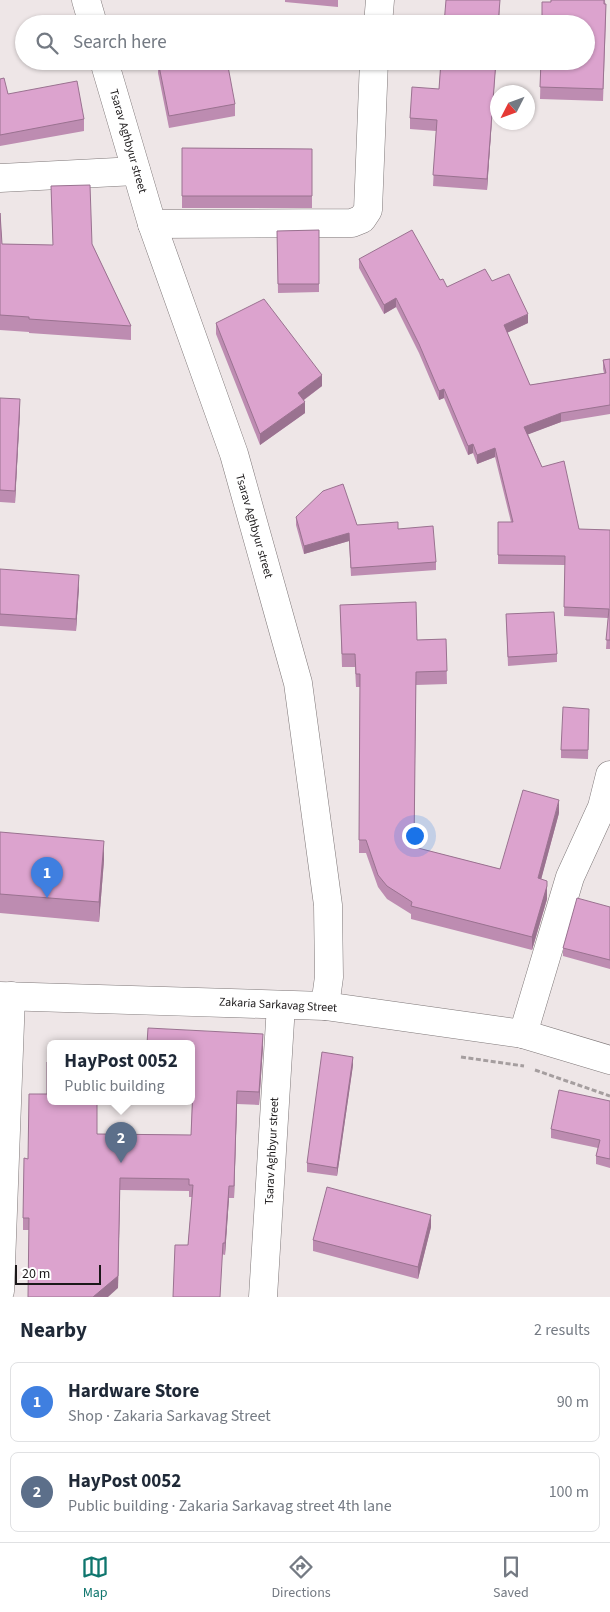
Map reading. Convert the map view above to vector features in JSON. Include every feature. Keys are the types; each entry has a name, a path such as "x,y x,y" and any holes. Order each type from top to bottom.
{"main road":[{"path":"86,0 90,15"},
{"path":"379,15 380,0"},
{"name":"Tsarav Aghbyur street","path":"107,70 152,224 234,454 298,684 328,904 329,977 325,1006"},
{"path":"152,224 352,223 362,219 368,210 374,70"},
{"path":"0,178 136,171"},
{"path":"523,1034 570,877 602,807 610,774"},
{"path":"0,1291 5,996"},
{"name":"Zakaria Sarkavag Street","path":"5,996 325,1006 523,1034 610,1060"},
{"name":"Tsarav Aghbyur street","path":"263,1297 281,1004"}],"path":[{"path":"459,1056 526,1067 610,1096"}],"building":[{"path":"446,0 500,0 499,15 445,15"},
{"path":"551,0 604,0 604,4 606,4 603,89 540,87 541,70 595,70 595,15 542,15 542,2 551,2"},
{"path":"160,70 229,70 235,104 169,116"},
{"path":"440,70 495,70 494,85 490,85 491,130 487,179 433,175 437,120 410,118 412,87 439,89"},
{"path":"4,78 8,94 77,81 84,119 0,135 0,79"},
{"path":"182,148 312,149 312,196 182,196"},
{"path":"90,185 92,244 131,326 29,319 29,317 0,315 0,213 2,244 53,245 51,186"},
{"path":"319,230 319,284 278,284 277,231"},
{"path":"412,230 440,280 443,279 447,287 485,269 492,281 509,274 528,314 504,325 530,385 606,373 603,360 610,359 610,405 561,413 524,427 542,467 564,461 579,529 610,530 610,640 606,640 609,609 564,607 565,556 498,555 498,522 513,522 495,448 477,455 473,444 468,446 444,389 439,391 419,344 396,298 384,305 359,259"},
{"path":"264,299 322,375 298,393 305,402 260,434 216,323"},
{"path":"0,398 20,399 15,491 0,490"},
{"path":"343,484 357,525 398,522 398,529 433,526 436,562 351,568 349,533 304,546 296,517 323,491"},
{"path":"0,569 79,575 76,619 0,614"},
{"path":"416,602 417,640 446,639 447,671 416,672 414,847 500,869 523,790 559,800 538,878 547,881 547,886 532,937 411,906 412,902 387,886 378,875 366,840 359,840 360,674 356,674 355,654 342,654 340,605"},
{"path":"554,612 557,654 508,657 506,614"},
{"path":"563,707 589,709 588,750 561,750"},
{"path":"0,832 104,841 99,902 0,894"},
{"path":"577,898 610,907 610,960 563,948"},
{"path":"148,1028 263,1034 259,1092 237,1091 234,1186 229,1186 220,1297 173,1297 175,1245 188,1245 193,1185 189,1185 189,1179 120,1178 118,1276 93,1297 28,1297 29,1218 23,1218 24,1158 28,1159 29,1094 47,1094 47,1105 97,1105 97,1134 191,1135 192,1105 195,1105 195,1040 147,1040"},
{"path":"322,1052 353,1057 337,1168 307,1163"},
{"path":"559,1090 610,1101 610,1159 596,1156 600,1140 551,1129"},
{"path":"327,1187 431,1215 418,1267 313,1240"}],"place":[{"name":"Hardware Store","path":"47,898"},
{"name":"HayPost 0052","path":"121,1163"}]}
